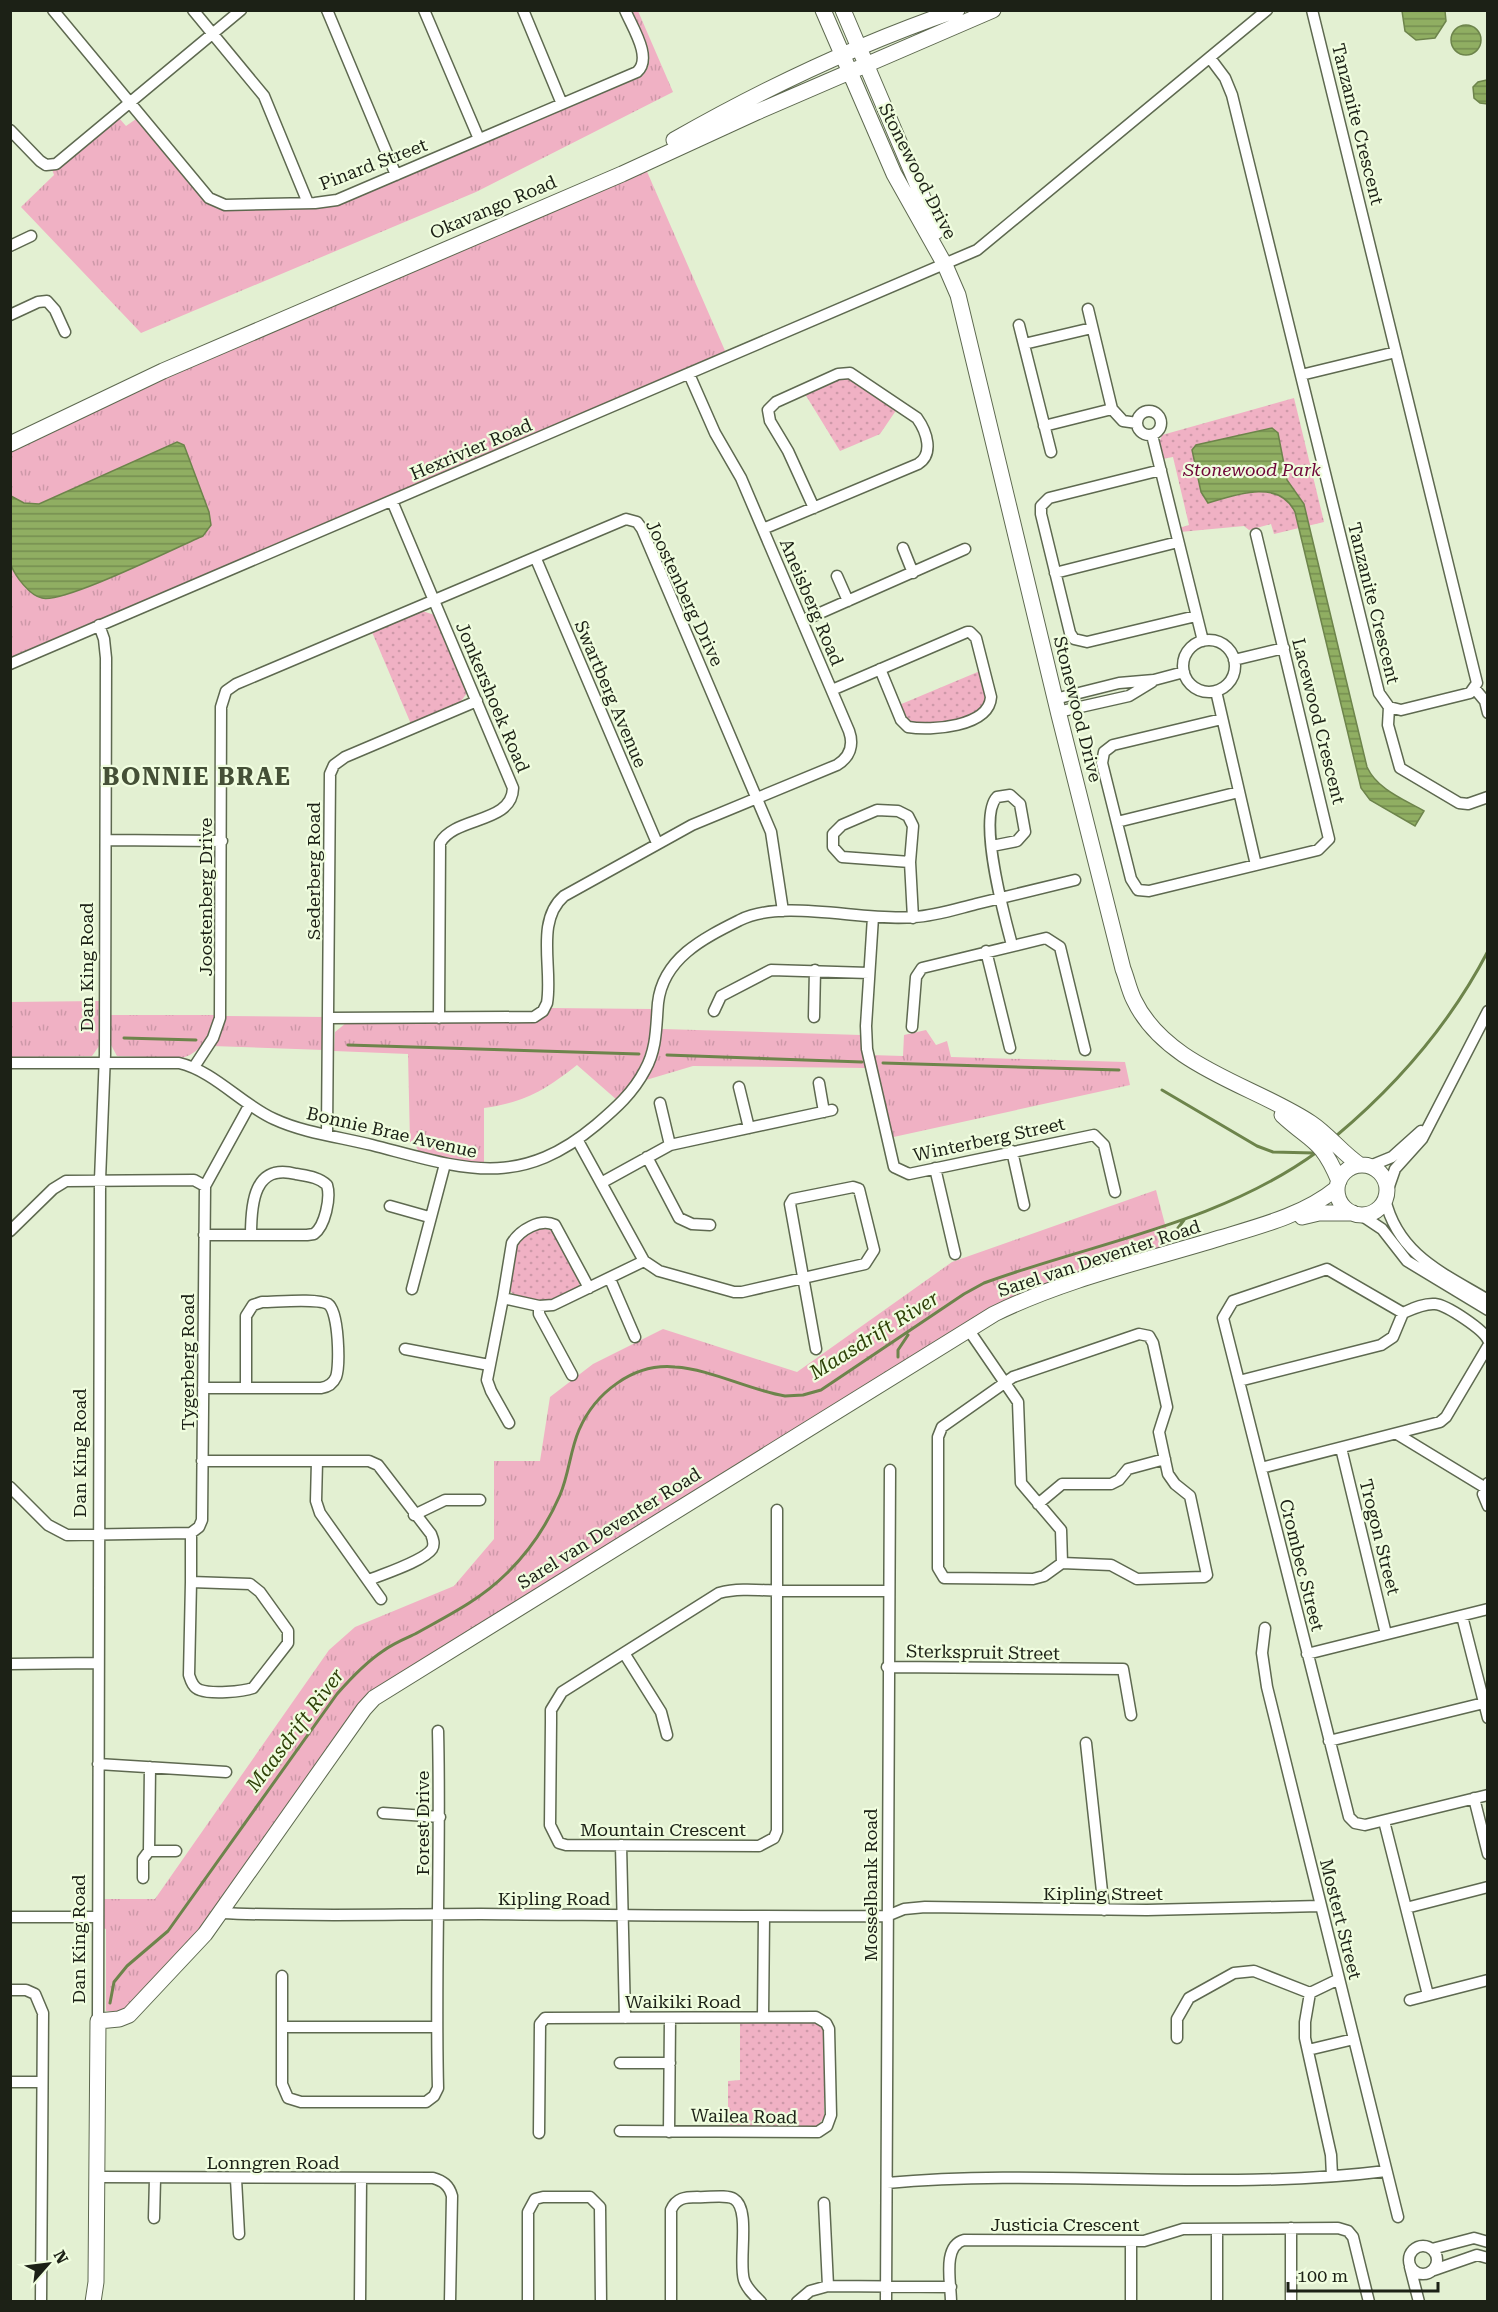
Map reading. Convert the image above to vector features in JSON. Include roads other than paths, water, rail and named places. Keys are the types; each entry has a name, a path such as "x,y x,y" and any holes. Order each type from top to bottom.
{"street":[{"name":"Pinard Street","path":"53,10 209,198 216,203 337,200 637,72 643,66 643,53 625,10"},
{"path":"193,10 268,103 308,202"},
{"path":"10,130 40,161 53,165 241,10"},
{"path":"327,10 396,175"},
{"path":"424,10 479,139"},
{"path":"522,10 562,104"},
{"name":"Stonewood Drive","path":"823,10 894,174 945,265 958,295 1057,706 1124,969 1134,1000 1148,1021 1167,1041 1264,1099 1317,1134 1333,1152 1365,1165"},
{"name":"Stonewood Drive","path":"843,10 940,239 945,265"},
{"name":"Okavango Road","path":"10,435 238,332 598,178 659,149 766,88 859,48 957,10"},
{"name":"Okavango Road","path":"10,444 163,371 622,174 993,10"},
{"name":"Hexrivier Road","path":"10,664 977,250 1268,10"},
{"name":"Tanzanite Crescent","path":"1210,58 1225,78 1232,95 1379,693 1389,707 1408,710 1470,693 1475,689 1474,672 1312,10"},
{"path":"10,246 31,236"},
{"path":"10,315 38,302 47,301 55,310 65,332"},
{"path":"1088,309 1112,410 1122,421 1137,423"},
{"path":"1019,325 1051,452"},
{"path":"1024,344 1092,328"},
{"path":"1301,375 1396,352"},
{"path":"763,529 814,508 918,464 928,453 923,426 917,418 850,373 838,374 776,402 768,410 770,421 788,451 814,508"},
{"name":"Aneisberg Road","path":"689,374 715,434 741,478 851,736 851,747 846,758 837,765 757,798"},
{"path":"1044,426 1112,410"},
{"path":"1137,423 1144,412 1156,413 1161,419 1161,428 1152,435"},
{"path":"1137,423 1140,431 1152,435"},
{"path":"1152,435 1203,641"},
{"path":"1161,470 1045,500 1040,510 1055,573 1070,633 1080,642 1196,616"},
{"name":"Jonkershoek Road","path":"392,501 512,783 513,793 509,803 501,810 450,831 440,843 439,1018"},
{"name":"Joostenberg Drive","path":"194,1066 213,1038 220,1018 221,707 226,691 236,684 536,559 622,520 637,522 757,798"},
{"name":"Lacewood Crescent","path":"1256,534 1329,839 1325,846 1318,850 1256,865"},
{"path":"1055,573 1178,542"},
{"path":"903,548 913,573"},
{"path":"802,621 965,549"},
{"name":"Swartberg Avenue","path":"536,559 657,843"},
{"path":"837,576 848,601"},
{"name":"Dan King Road","path":"93,2301 96,2282 98,2177 100,1180 105,1063 106,840 106,658 105,639 99,625"},
{"path":"832,690 880,669 970,632 975,636 991,697 990,705 982,714 947,729 908,727 901,720 880,669"},
{"path":"1203,641 1222,644 1234,660 1231,679 1216,691 1196,688 1184,672 1187,653 1203,641"},
{"path":"1234,660 1284,648"},
{"path":"1057,706 1119,683 1154,680 1184,672"},
{"path":"1057,706 1129,696 1154,680"},
{"path":"1475,689 1485,701 1488,713"},
{"path":"1216,691 1256,865 1141,891 1132,883 1116,822 1102,763 1106,749 1222,719"},
{"name":"Sederberg Road","path":"327,1134 329,778 332,769 345,757 477,701"},
{"path":"1389,707 1388,725 1400,768 1459,803 1467,804 1488,797"},
{"path":"1116,822 1239,792"},
{"path":"992,846 1017,840 1025,832 1020,804 1010,795 1000,795 991,804 992,846 999,898 1012,945"},
{"path":"329,1018 529,1018 538,1015 547,1003 548,924 556,904 564,896 692,825 757,798 773,842 783,912"},
{"path":"910,862 842,857 833,847 833,834 842,825 874,811 902,812 910,819 913,826 910,862 913,918"},
{"path":"106,840 222,841"},
{"name":"Bonnie Brae Avenue","path":"194,1066 249,1106 291,1125 445,1164 477,1169 517,1167 557,1153 578,1140 620,1106 639,1082 654,1049 660,992 678,959 692,947 746,918 783,912 913,918 1074,880"},
{"name":"Winterberg Street","path":"873,917 867,1049 890,1159 896,1169 905,1173 935,1168 1094,1135 1104,1145 1115,1192"},
{"path":"912,1027 915,981 919,971 928,966 1046,938 1060,948 1084,1050"},
{"path":"986,951 1010,1048"},
{"path":"714,1011 721,996 760,974 780,969 869,973"},
{"path":"814,1017 815,970"},
{"path":"1357,1214 1376,1211 1386,1195 1395,1169 1422,1139 1488,1011"},
{"path":"10,1063 194,1066"},
{"path":"601,1184 670,1145 828,1111 819,1083"},
{"path":"739,1087 749,1128"},
{"path":"660,1103 670,1145"},
{"name":"Tygerberg Road","path":"191,1533 199,1527 202,1520 206,1186 249,1106"},
{"path":"1432,1119 1392,1157 1346,1171 1338,1184 1341,1203 1382,1229 1407,1262 1488,1310"},
{"path":"578,1140 644,1261 659,1271 734,1292 804,1277 865,1264 871,1258 874,1250 859,1189 853,1187 790,1202 804,1277 816,1349"},
{"path":"1012,1151 1024,1205"},
{"name":"Stonewood Drive","path":"1333,1152 1338,1184"},
{"path":"647,1157 679,1218 692,1224 710,1225"},
{"path":"412,1289 429,1217 445,1164"},
{"path":"1365,1165 1383,1177 1390,1219 1413,1253 1488,1300"},
{"path":"935,1168 955,1254"},
{"path":"204,1235 251,1235 310,1235 316,1232 322,1224 328,1197 327,1185 319,1179 284,1171 272,1173 264,1179 251,1205 251,1235"},
{"path":"10,1231 61,1183 100,1180 194,1180 206,1186"},
{"name":"Sarel van Deventer Road","path":"98,2021 122,2019 131,2013 221,1913 364,1709 382,1692 968,1329 1028,1299 1261,1226 1316,1204 1338,1184"},
{"path":"390,1206 429,1217"},
{"name":"Sarel van Deventer Road","path":"1261,1226 1319,1213 1357,1214"},
{"path":"509,1423 488,1386 489,1365 512,1243 523,1230 550,1223 559,1230 589,1288"},
{"path":"503,1298 539,1306 561,1303 644,1261"},
{"name":"Crombec Street","path":"1384,1821 1365,1825 1355,1823 1347,1813 1223,1318 1224,1312 1233,1301 1327,1269 1403,1313"},
{"path":"610,1279 635,1337"},
{"path":"203,1388 246,1388 321,1388 333,1383 337,1373 337,1318 332,1307 323,1302 262,1302 253,1305 246,1319 246,1388"},
{"path":"1239,1381 1381,1345 1393,1336 1403,1313 1422,1306 1438,1305 1482,1330 1488,1340"},
{"path":"539,1306 539,1314 572,1375"},
{"path":"968,1329 1019,1408 1021,1483 1062,1533 1062,1563"},
{"path":"1146,1334 1153,1342 1167,1407 1159,1432 1165,1459 1172,1482 1190,1496 1207,1575 1204,1577 1137,1579 1111,1565 1062,1563 1044,1576 1033,1580 948,1580 939,1572 939,1433 942,1427 1005,1383 1013,1377 1126,1338 1146,1334"},
{"path":"1261,1468 1397,1434 1443,1420 1488,1346"},
{"path":"405,1349 489,1365"},
{"path":"1397,1434 1486,1485 1483,1494 1488,1506"},
{"name":"Trogon Street","path":"1341,1448 1386,1634"},
{"path":"1038,1504 1062,1484 1111,1484 1119,1480 1128,1469 1165,1459"},
{"path":"202,1461 374,1462 431,1534 432,1549 421,1557 369,1580"},
{"path":"317,1461 316,1501 320,1514 381,1599"},
{"name":"Mosselbank Road","path":"886,2301 887,1591 890,1470"},
{"path":"10,1487 57,1531 73,1536 191,1533 189,1675 194,1686 202,1690 238,1691 253,1688 288,1643 288,1631 260,1592 250,1584 191,1582"},
{"path":"414,1515 439,1502 480,1500"},
{"path":"777,1510 777,1591"},
{"name":"Mountain Crescent","path":"777,1591 777,1831 774,1838 768,1844 759,1846 566,1845 555,1840 550,1825 551,1710 562,1692 719,1593 734,1590 887,1591"},
{"path":"1307,1654 1488,1609"},
{"path":"1462,1616 1486,1702 1488,1718"},
{"name":"Mostert Street","path":"1265,1628 1262,1653 1267,1687 1398,2217"},
{"path":"624,1653 661,1712 667,1735"},
{"path":"10,1664 98,1663"},
{"name":"Sterkspruit Street","path":"887,1667 1123,1669 1131,1715"},
{"path":"1329,1741 1486,1702"},
{"name":"Forest Drive","path":"283,2027 282,2084 288,2098 302,2102 426,2102 434,2096 438,2088 437,1914 440,1817 438,1731"},
{"path":"1086,1743 1104,1910"},
{"path":"98,1764 226,1772"},
{"path":"143,1878 142,1859 149,1851 150,1767"},
{"path":"1428,1995 1384,1821 1488,1795"},
{"path":"1474,1798 1488,1854"},
{"path":"383,1813 440,1817"},
{"path":"621,1845 625,2018"},
{"path":"149,1851 176,1851"},
{"path":"1406,1908 1488,1887"},
{"name":"Kipling Street","path":"887,1916 904,1909 925,1907 1104,1910 1320,1906"},
{"name":"Kipling Road","path":"221,1913 318,1917 437,1914 887,1916"},
{"path":"10,1917 98,1917"},
{"name":"Waikiki Road","path":"539,2133 540,2024 547,2018 764,2018 764,1917"},
{"path":"1177,2038 1177,2019 1189,1998 1234,1972 1254,1971 1310,1993 1339,1979"},
{"path":"282,1976 283,2027 437,2027"},
{"path":"1410,2000 1488,1980"},
{"path":"10,1990 31,1991 41,2004 41,2301"},
{"path":"1310,1993 1305,2022 1308,2050 1320,2115 1331,2155 1332,2176"},
{"name":"Wailea Road","path":"620,2131 811,2134 827,2126 831,2115 831,2035 826,2023 816,2017 764,2018"},
{"name":"Wailea Road","path":"669,2132 670,2018"},
{"path":"1308,2050 1354,2039"},
{"path":"620,2063 670,2063"},
{"path":"10,2082 41,2082"},
{"path":"887,2183 1332,2176 1386,2171"},
{"name":"Lonngren Road","path":"98,2177 155,2179 433,2178 446,2184 452,2196 450,2301"},
{"path":"154,2218 155,2179"},
{"path":"236,2179 239,2234"},
{"path":"360,2301 361,2179"},
{"path":"528,2301 528,2212 535,2199 555,2196 590,2197 600,2207 601,2301"},
{"path":"671,2301 671,2210 674,2204 688,2197 731,2198 739,2204 743,2214 742,2271 748,2289 761,2301"},
{"path":"824,2203 828,2286"},
{"path":"1291,2228 1291,2301"},
{"name":"Justicia Crescent","path":"951,2287 951,2252 961,2240 1131,2241 1154,2240 1183,2229 1342,2228 1348,2231 1354,2241 1369,2301"},
{"path":"1217,2229 1217,2301"},
{"path":"1418,2297 1410,2266 1410,2256 1416,2248 1432,2249 1474,2238 1488,2242"},
{"path":"1131,2241 1131,2301"},
{"path":"1418,2297 1420,2284 1432,2272 1437,2259 1432,2249"},
{"path":"1410,2266 1418,2274 1432,2272 1477,2255 1488,2258"},
{"name":"Dan King Road","path":"96,2282 101,2301"},
{"path":"797,2301 810,2290 828,2286 887,2285 951,2287 951,2301"}],"waterway":[{"name":"Maasdrift River","path":"1336,1136 1381,1095 1440,1028 1488,951"},
{"path":"124,1038 196,1040"},
{"path":"348,1045 639,1054"},
{"path":"667,1055 862,1062"},
{"path":"883,1063 1119,1070"},
{"path":"1162,1090 1257,1146 1273,1152 1314,1153"},
{"name":"Maasdrift River","path":"110,2003 114,1982 127,1966 168,1931 337,1694 348,1682 387,1648 474,1600 496,1583 522,1557 543,1527 560,1495 576,1438 586,1417 605,1393 617,1383 645,1370 675,1367 702,1372 785,1396 803,1395 821,1390 984,1283 1198,1214 1279,1177 1317,1152"},
{"path":"1177,1240 1178,1228 1184,1220"},
{"path":"898,1357 898,1350 908,1335"}],"district":[{"name":"BONNIE BRAE","path":"197,777"}],"park label":[{"name":"Stonewood Park","path":"1252,469"}]}
